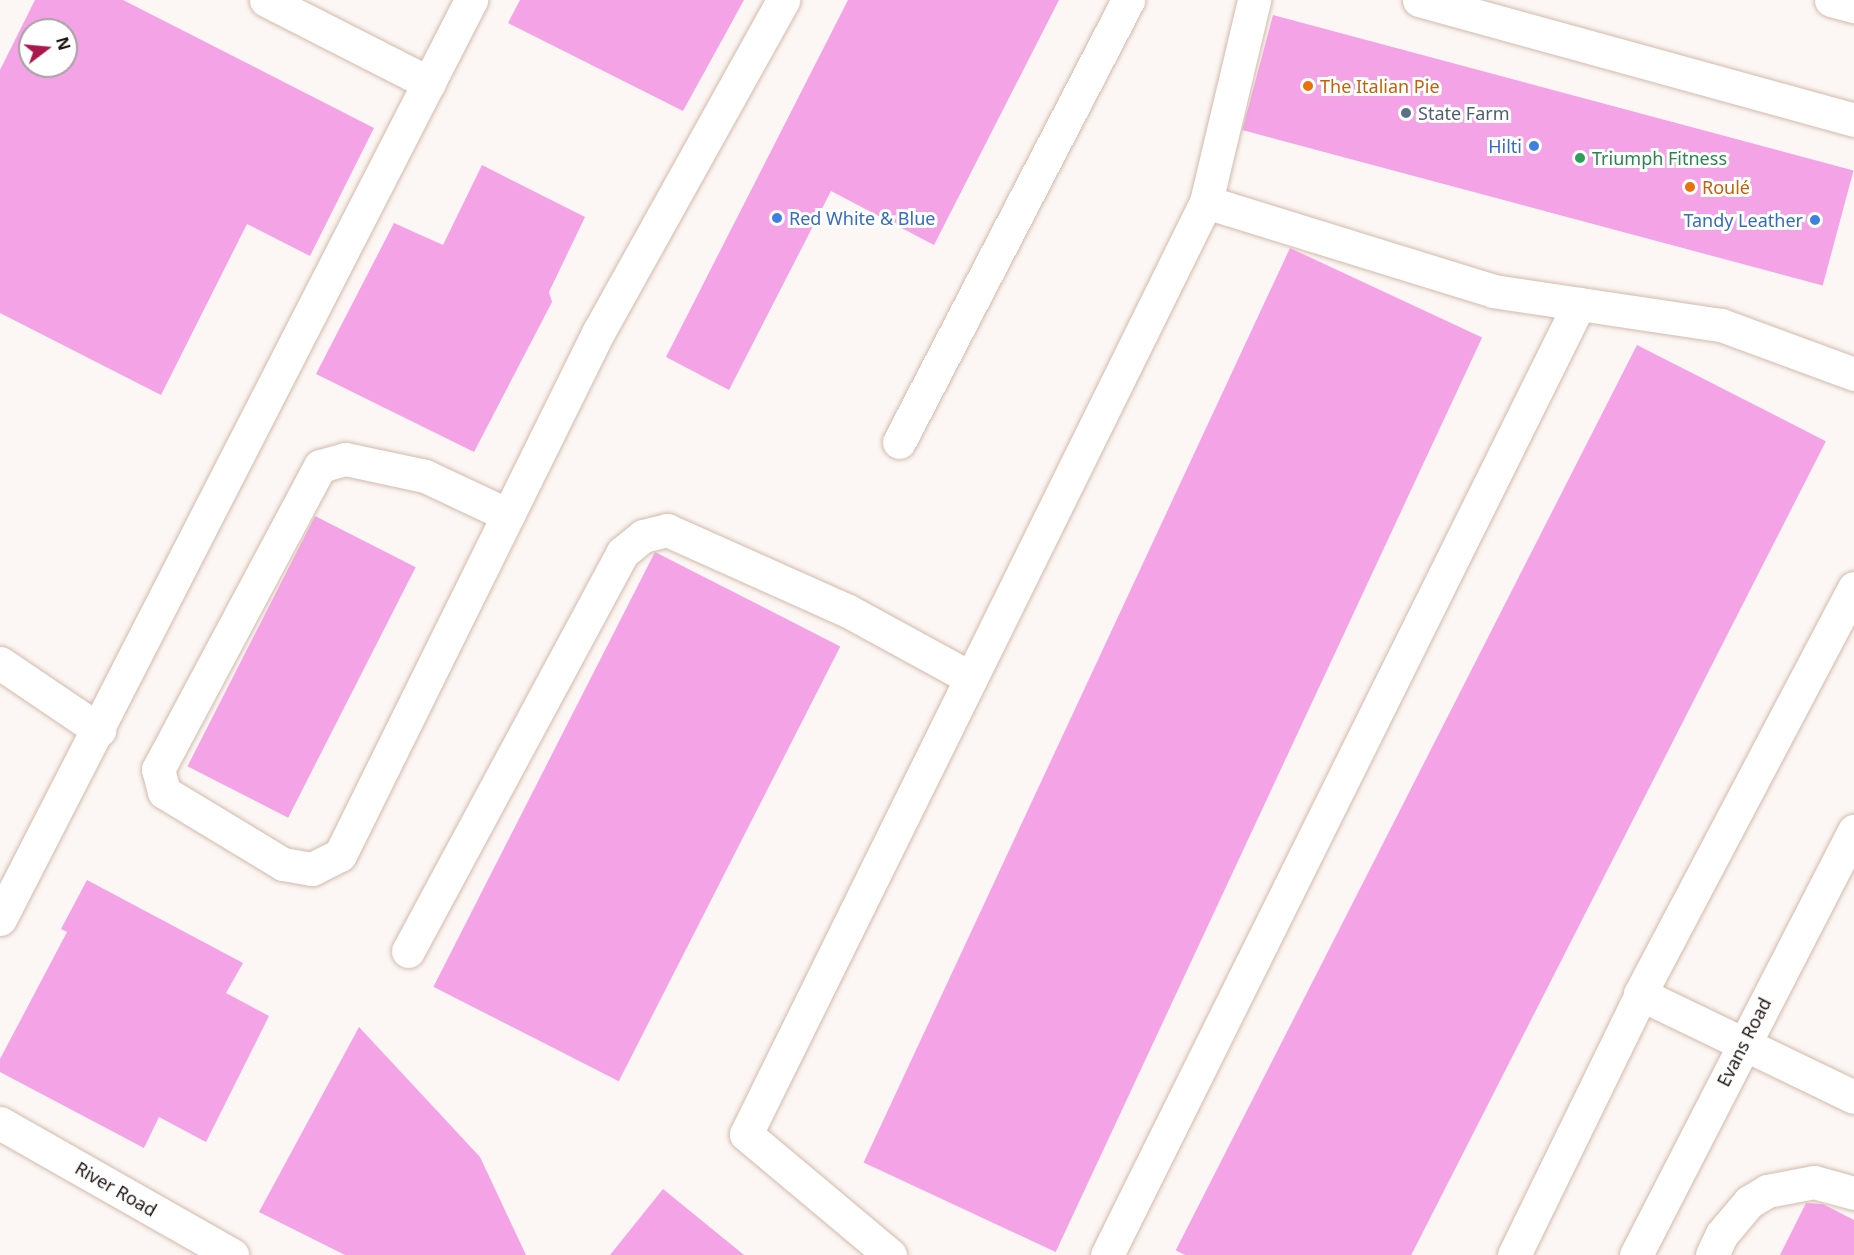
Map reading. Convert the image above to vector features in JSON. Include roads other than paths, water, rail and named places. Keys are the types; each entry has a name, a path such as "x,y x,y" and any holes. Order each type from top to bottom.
{"main road":[{"path":"266,0 429,83"},
{"path":"0,919 99,730 471,0"},
{"path":"508,515 425,476 345,459 320,466 158,769 164,792 283,864 312,869 340,855 599,331 783,0"},
{"path":"899,442 1128,0"},
{"path":"890,1255 746,1134 1206,202 1254,0"},
{"path":"1419,0 1854,120"},
{"path":"1831,0 1854,6"},
{"path":"1206,202 1493,291 1721,325 1854,374"},
{"path":"1107,1255 1579,304"},
{"path":"408,951 622,553 643,536 667,530 848,611 971,678"},
{"path":"1514,1255 1641,995 1854,588"},
{"path":"0,663 99,730"},
{"name":"Evans Road","path":"1636,1255 1744,1040 1854,831"},
{"path":"1641,995 1744,1040 1854,1097"},
{"name":"River Road","path":"0,1123 232,1255"},
{"path":"1712,1255 1722,1234 1749,1202 1767,1191 1814,1182 1854,1194"}],"place":[{"name":"The Italian Pie","path":"1308,86"},
{"name":"State Farm","path":"1406,113"},
{"name":"Hilti","path":"1534,146"},
{"name":"Triumph Fitness","path":"1580,158"},
{"name":"Roulé","path":"1690,187"},
{"name":"Red White & Blue","path":"777,218"},
{"name":"Tandy Leather","path":"1815,220"}]}
